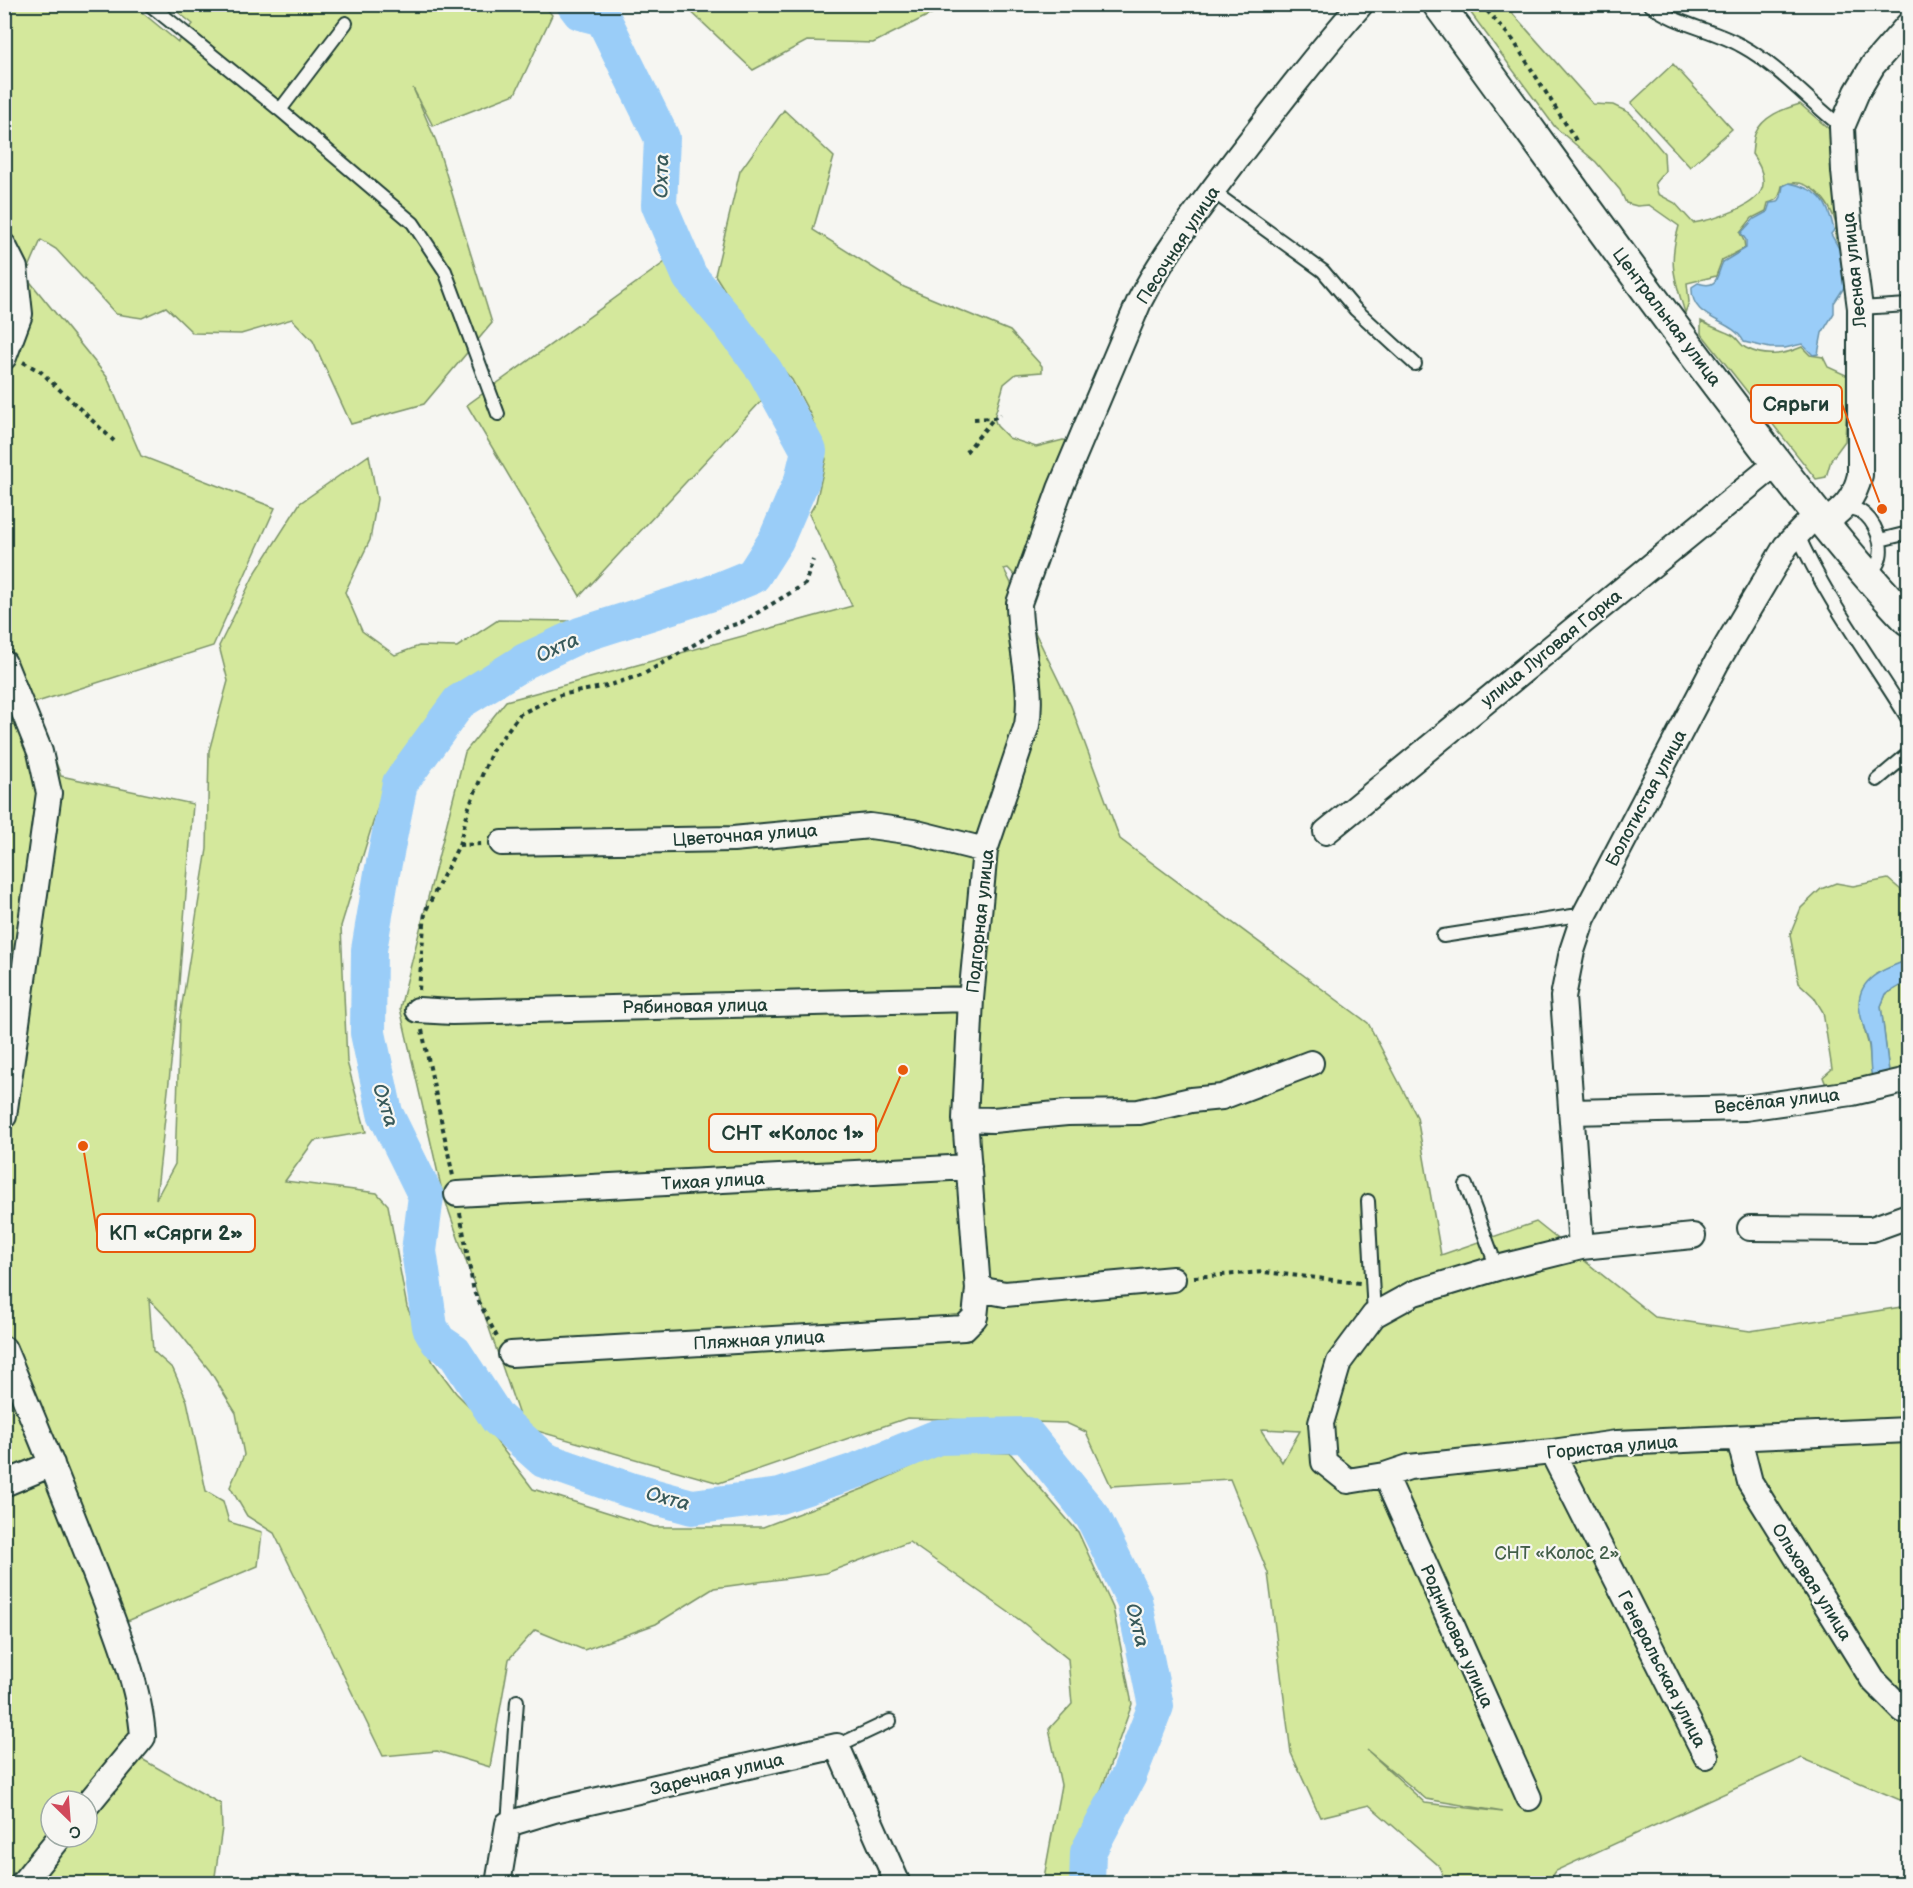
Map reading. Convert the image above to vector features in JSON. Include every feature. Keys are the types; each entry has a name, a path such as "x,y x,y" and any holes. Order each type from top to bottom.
{"street":[{"name":"Песочная улица","path":"1024,586 1060,489 1150,281 1212,191 1319,51 1361,4"},
{"name":"Центральная улица","path":"1438,4 1667,318 1777,463 1868,576 1908,620"},
{"name":"Лесная улица","path":"1821,519 1856,491 1860,475 1860,308 1850,231 1842,127 1857,92 1874,64 1908,25"},
{"path":"4,246 15,268 20,314 6,355"},
{"name":"улица Луговая Горка","path":"1326,832 1777,463"},
{"name":"Болотистая улица","path":"1581,1247 1563,997 1572,951 1582,918 1717,662 1786,546 1821,519"},
{"name":"Подгорная улица","path":"978,1289 965,1119 971,999 985,850 1027,725 1029,712 1026,665 1019,618 1019,603 1024,586"},
{"path":"4,663 40,752 50,794 4,1116"},
{"name":"Цветочная улица","path":"502,843 733,839 870,826 913,832 985,850"},
{"name":"Рябиновая улица","path":"418,1010 475,1011 971,999"},
{"path":"965,1119 993,1120 1067,1113 1139,1112 1191,1100 1222,1097 1311,1063"},
{"name":"Весёлая улица","path":"1571,1112 1744,1108 1852,1093 1908,1080"},
{"name":"Тихая улица","path":"457,1194 969,1167"},
{"path":"1750,1227 1872,1229 1908,1216"},
{"path":"1374,1315 1414,1293 1497,1268 1581,1247 1693,1236"},
{"path":"978,1289 1005,1294 1173,1279"},
{"name":"Пляжная улица","path":"511,1354 964,1328 975,1317 978,1289"},
{"name":"Гористая улица","path":"1374,1315 1339,1362 1320,1423 1324,1462 1348,1481 1385,1475 1409,1467 1617,1443 1908,1430"},
{"path":"4,1349 106,1601 135,1688 142,1719 143,1737 99,1790"},
{"name":"Ольховая улица","path":"1739,1439 1750,1482 1861,1660 1874,1680 1903,1710 1908,1710"},
{"name":"Генеральская улица","path":"1552,1452 1706,1756"},
{"path":"4,1484 52,1464"},
{"name":"Родниковая улица","path":"1385,1475 1529,1798"},
{"path":"837,1746 898,1884"},
{"name":"Заречная улица","path":"508,1824 554,1810 837,1746"},
{"path":"498,1884 508,1824"},
{"path":"22,1884 50,1849"}],"lane":[{"path":"149,4 280,110 413,223 445,271 498,414"},
{"path":"1649,4 1684,23 1743,46 1791,80 1817,108 1842,127"},
{"path":"280,110 346,22"},
{"path":"1212,191 1323,271 1355,309 1415,364"},
{"path":"1860,308 1908,305"},
{"path":"1868,576 1878,564 1881,553 1880,540 1869,519 1858,510 1821,519 1823,588 1873,661 1908,719"},
{"path":"1880,540 1908,533"},
{"path":"1877,780 1908,754"},
{"path":"1443,936 1572,916 1582,918"},
{"path":"1466,1185 1497,1268"},
{"path":"1368,1201 1374,1315"},
{"path":"508,1824 517,1701"},
{"path":"837,1746 890,1721"}],"path":[{"path":"1481,4 1513,40 1577,142"},
{"path":"6,355 41,372 114,441"},
{"path":"974,419 994,418 1001,415"},
{"path":"966,452 994,418"},
{"path":"511,1354 505,1353 474,1292 457,1194 418,1010 425,912 459,845 469,807 492,751 520,714 561,695 607,686 644,674 719,630 742,622 805,584 813,560"},
{"path":"459,845 502,843"},
{"path":"1173,1279 1264,1272 1372,1284"}],"green space":[{"path":"21,5 133,5 178,42 193,24 169,5 544,5 552,15 515,94 433,126 413,88 436,141 492,323 424,404 351,424 313,341 292,319 241,334 193,333 166,307 142,318 116,314 56,249 41,240 28,270 5,220 4,13"},
{"path":"684,5 949,5 873,43 807,41 753,70"},
{"path":"1465,5 1505,5 1593,104 1613,105 1630,113 1664,153 1665,171 1655,183 1658,194 1675,203 1693,223 1735,211 1754,199 1763,184 1763,176 1752,154 1755,134 1768,118 1800,104 1829,129 1837,140 1846,260 1835,237 1834,216 1824,200 1809,187 1791,183 1782,186 1778,197 1768,203 1766,211 1752,218 1740,233 1745,248 1722,260 1716,276 1687,283 1689,302 1685,313 1673,260 1679,226 1649,205 1637,206 1626,203 1620,190 1596,162 1555,127"},
{"path":"1673,64 1732,129 1690,167 1631,103"},
{"name":"СНТ «Колос 2»","path":"784,110 834,157 813,230 904,287 1010,331 1042,366 1042,372 1016,374 1004,384 994,418 997,426 1009,438 1036,447 1063,440 1069,441 1018,579 1008,568 1004,569 1071,706 1120,839 1368,1023 1417,1117 1441,1255 1536,1222 1655,1317 1750,1331 1908,1306 1908,1800 1900,1800 1802,1758 1555,1871 1547,1883 1447,1883 1438,1865 1369,1805 1320,1817 1291,1753 1268,1573 1230,1479 1111,1486 1086,1432 1066,1423 907,1418 719,1483 523,1427 442,1191 400,1008 465,752 506,701 852,606 809,514 816,502 826,459 811,416 792,380 753,335 715,275 740,171","holes":["1261,1430 1300,1431 1282,1462","1367,1750 1426,1799 1503,1812 1425,1803"]},
{"path":"4,231 23,273 107,377 141,456 275,508 213,646 34,703 61,776 193,804 177,1009 156,1199 175,1164 180,1017 207,849 209,751 228,681 219,646 254,575 300,503 369,455 377,499 370,540 345,592 362,631 395,655 419,646 457,647 498,620 574,621 522,647 448,690 384,787 341,926 347,1062 366,1132 314,1141 285,1181 377,1193 388,1205 407,1307 433,1362 533,1489 654,1527 763,1527 865,1488 944,1451 1010,1453 1078,1532 1113,1608 1132,1704 1079,1852 1076,1883 1043,1883 1061,1785 1049,1729 1072,1704 1068,1659 1021,1621 909,1542 826,1573 714,1588 656,1624 584,1650 535,1630 509,1659 490,1767 437,1751 383,1756 274,1533 247,1516 230,1487 244,1455 236,1413 210,1371 171,1322 149,1299 153,1351 173,1369 187,1401 206,1491 223,1501 229,1522 262,1532 258,1566 125,1622 140,1758 221,1804 222,1828 214,1883 5,1883"},
{"path":"672,257 765,397 580,596 467,405"},
{"path":"1701,321 1732,335 1744,347 1753,351 1767,354 1781,353 1802,347 1810,355 1823,357 1828,367 1848,376 1845,441 1831,460 1826,477 1816,479 1701,333"},
{"path":"1888,879 1901,890 1908,903 1908,960 1876,974 1863,1025 1869,1046 1872,1077 1842,1086 1826,1085 1823,1077 1832,1069 1823,1012 1814,997 1799,983 1790,935 1801,908 1821,889 1836,883 1853,886"},
{"path":"1908,981 1908,1069 1895,1074 1889,1072 1881,1006 1886,994"}],"water":[{"path":"1789,183 1815,193 1825,204 1834,230 1831,234 1842,254 1847,283 1834,303 1834,313 1822,333 1818,354 1813,355 1802,344 1785,348 1770,348 1744,342 1731,328 1704,313 1693,298 1692,287 1698,283 1705,285 1713,283 1723,262 1746,248 1746,240 1741,233 1754,219 1767,212 1770,203 1778,202 1783,186"},
{"path":"1908,960 1908,981 1886,994 1881,1006 1889,1072 1885,1076 1872,1077 1869,1044 1859,1008 1861,994 1864,986 1876,974"}],"waterway":[{"name":"Охта","path":"574,4 580,12 603,18 662,138 659,205 690,277 730,324 765,371 809,451 802,480 776,540 753,576 709,594 580,635 525,661 459,702 400,783 369,950 368,1033 385,1113 426,1196 419,1251 430,1327 438,1341 454,1352 497,1418 544,1460 630,1490 692,1507 780,1496 858,1470 938,1437 1027,1435 1093,1517 1134,1600 1156,1706 1129,1775 1088,1852 1087,1884"}],"place":[{"name":"Сярьги","path":"1882,509"},
{"name":"СНТ «Колос 1»","path":"903,1070"},
{"name":"КП «Сярги 2»","path":"83,1146"}]}
